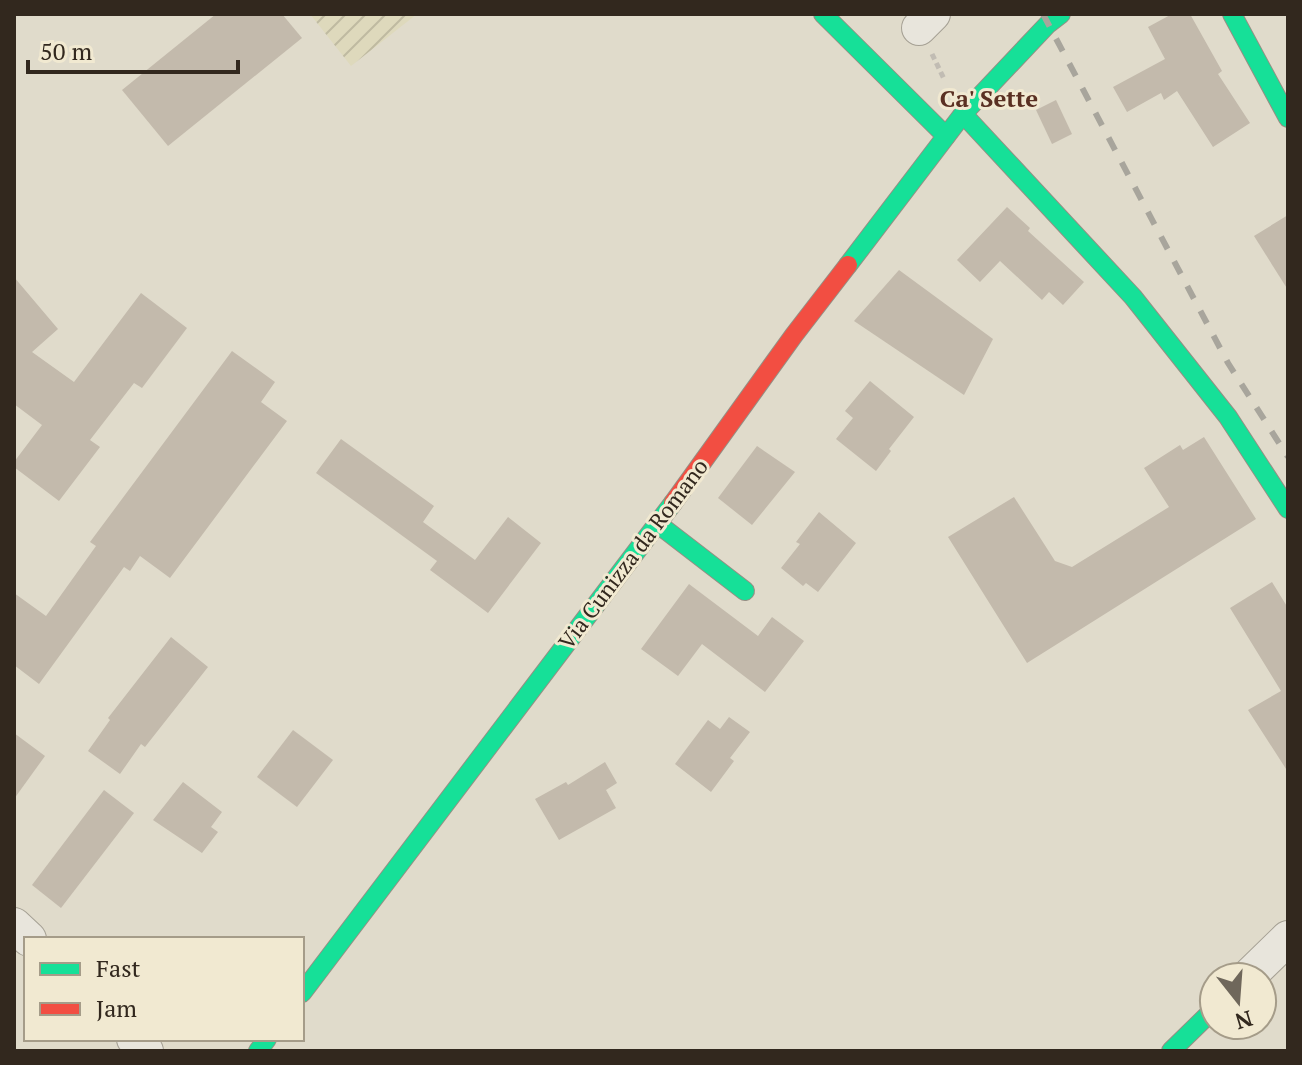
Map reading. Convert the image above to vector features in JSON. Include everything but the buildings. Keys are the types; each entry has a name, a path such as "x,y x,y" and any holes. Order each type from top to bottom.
{"main road":[{"path":"823,14 946,136"},
{"name":"Via Cunizza da Romano","path":"304,990 658,524 794,335 963,114 1061,14"},
{"path":"1232,14 1288,118"},
{"path":"963,114 1133,297 1228,417 1288,509"},
{"path":"658,524 745,591"},
{"path":"1171,1051 1198,1025"}],"street":[{"path":"1264,961 1288,938"}],"shaded area":[{"path":"310,14 417,14 351,66"}],"railway":[{"path":"1043,14 1228,363 1288,457"}],"traffic: fast":[{"path":"823,14 946,136"},
{"path":"848,265 963,114 1061,14"},
{"path":"1232,14 1288,118"},
{"path":"963,114 1133,297 1228,417 1288,509"},
{"path":"304,990 673,503"},
{"path":"658,524 745,591"},
{"path":"1171,1051 1198,1025"},
{"path":"258,1051 266,1041"}],"traffic: jam":[{"path":"673,503 848,265"}],"district":[{"name":"Ca' Sette","path":"989,99"}]}
